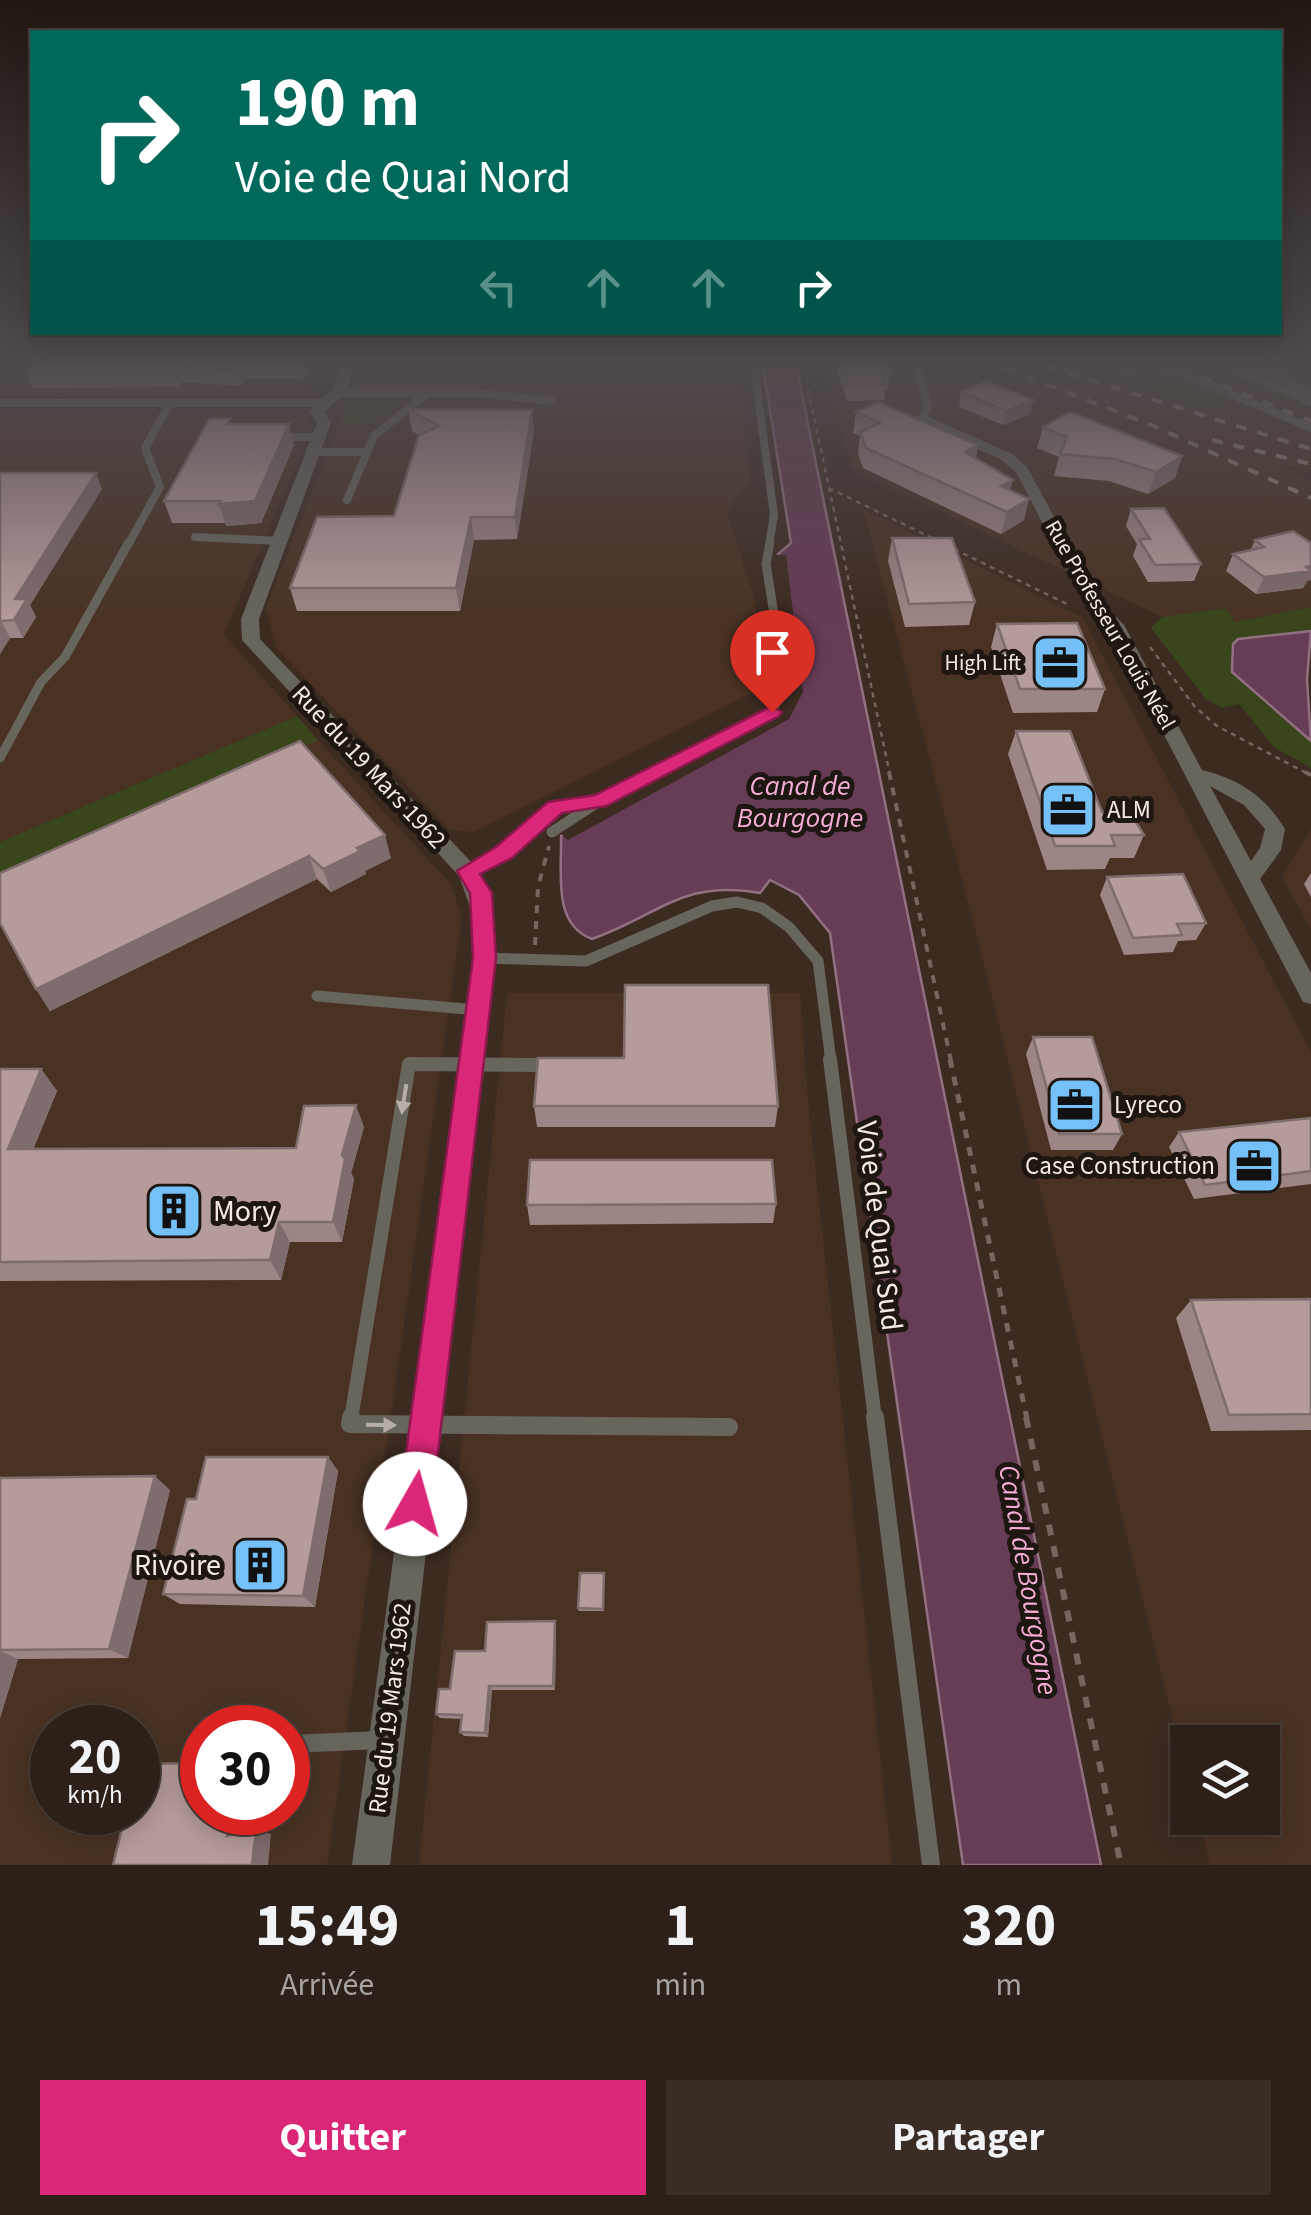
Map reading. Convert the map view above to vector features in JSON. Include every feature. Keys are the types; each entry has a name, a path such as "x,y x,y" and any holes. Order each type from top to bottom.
{"street":[{"name":"Rue du 19 Mars 1962","path":"317,447 250,619 251,640 468,871 481,893 485,958 371,1865"},
{"name":"Rue Professeur Louis Néel","path":"985,447 1007,457 1022,470 1092,604 1115,625 1311,994"},
{"path":"1194,774 1216,779 1246,795 1266,812 1275,829 1270,850 1248,880"}],"lane":[{"path":"0,758 41,682 66,657 160,487 146,447"},
{"path":"331,447 364,452"},
{"path":"347,500 367,447"},
{"path":"552,832 599,801 772,712 785,683 766,564 774,515 765,447"},
{"path":"195,537 280,542"},
{"path":"468,871 504,852 556,806 599,801"},
{"name":"Voie de Quai Sud","path":"485,958 534,958 566,965 598,959 684,913 708,904 738,903 772,914 797,932 818,961 931,1865"},
{"path":"316,996 478,1010"},
{"path":"560,1065 410,1064 350,1424 730,1427"},
{"path":"310,1743 385,1740"}],"path":[{"path":"820,447 1121,1865"},
{"path":"829,488 1077,609"},
{"path":"1148,644 1195,707 1217,726 1311,775"},
{"path":"534,958 538,887 552,832"}],"shaded area":[{"path":"0,447 304,447 224,634 297,716 0,842"},
{"path":"330,447 746,447 750,478 727,513 753,593 768,685 474,832 450,830 275,647 266,608"},
{"path":"847,447 1311,447 1311,470 1283,465 1311,482 1311,607 1235,622 1226,608 1162,617 853,470"},
{"path":"863,509 1083,618 1311,1052 1311,1865 1210,1865 1202,1835 1280,1835 1280,1725 1174,1725 973,922"},
{"path":"318,740 451,884 462,917 327,1865 0,1865 0,880"},
{"path":"1311,829 1311,930 1282,877"},
{"path":"507,993 800,993 808,1102 892,1865 419,1865"}],"green space":[{"path":"1311,607 1311,631 1235,641 1232,672 1311,741 1311,768 1274,747 1239,704 1222,708 1206,699 1151,628 1162,617 1226,608 1235,622"},
{"path":"297,716 318,740 0,880 0,842"}],"water":[{"name":"Canal de Bourgogne","path":"776,447 813,447 1101,1865 963,1865 830,933 799,895 770,880 760,893 733,890 690,895 592,939 579,932 565,910 561,836 782,717 796,691 778,554 791,543"},
{"path":"1311,631 1307,680 1311,741 1232,672 1233,644 1238,639"}],"pier":[{"path":"773,555 786,555 803,692 789,719 568,840 558,831 764,723 786,704 791,691"}],"building":[{"path":"194,447 279,447 255,501 164,501"},
{"path":"415,447 526,447 515,517 471,517 456,588 290,588 317,517 394,516"},
{"path":"974,447 965,452 1013,480 1001,486 1029,499 1007,512 866,448"},
{"path":"1063,447 1159,447 1182,456 1156,472 1115,459 1060,454"},
{"path":"0,473 96,473 15,599 27,599 14,620 0,622"},
{"path":"1164,508 1201,564 1155,565 1139,539 1150,539 1131,509"},
{"path":"1293,531 1311,543 1311,565 1306,567 1311,571 1264,577 1233,554 1264,547 1255,540"},
{"path":"892,538 952,538 975,602 909,604"},
{"path":"1077,623 1105,689 1020,689 997,624"},
{"path":"1016,731 1070,731 1102,812 1130,812 1144,835 1111,835 1115,846 1055,846"},
{"path":"300,741 385,835 323,869 309,856 36,989 0,923 0,873"},
{"path":"1183,874 1206,923 1177,924 1182,935 1133,938 1107,877"},
{"path":"625,985 768,985 778,1106 534,1106 538,1058 624,1058"},
{"path":"1033,1037 1092,1037 1122,1134 1059,1134"},
{"name":"Mory","path":"0,1069 41,1069 8,1149 296,1148 304,1106 356,1105 342,1155 345,1159 333,1222 279,1222 270,1260 0,1262"},
{"path":"1311,1118 1311,1171 1205,1185 1179,1132"},
{"path":"530,1160 772,1160 776,1204 527,1205"},
{"path":"1311,1299 1311,1414 1229,1415 1191,1300"},
{"name":"Rivoire","path":"206,1457 328,1457 303,1596 163,1594 187,1499 196,1499"},
{"path":"155,1476 109,1649 0,1650 0,1478"},
{"path":"580,1573 604,1573 603,1609 578,1608"},
{"path":"555,1621 553,1686 489,1686 485,1733 460,1732 462,1715 436,1714 439,1689 450,1689 455,1651 485,1651 487,1622"},
{"path":"180,1763 180,1835 255,1835 252,1865 113,1865 120,1835 160,1835 160,1764"}],"railway":[{"path":"1200,447 1311,498"},
{"path":"1241,447 1311,464"},
{"path":"1305,447 1311,449"}],"place":[{"name":"High Lift","path":"1060,663"},
{"name":"ALM","path":"1068,810"},
{"name":"Lyreco","path":"1075,1105"},
{"name":"Case Construction","path":"1254,1166"},
{"name":"Mory","path":"174,1211"},
{"name":"Rivoire","path":"260,1565"}],"route":[{"path":"415,1504 485,958 486,922 481,893 468,871 504,852 556,806 599,801 772,712"}]}
